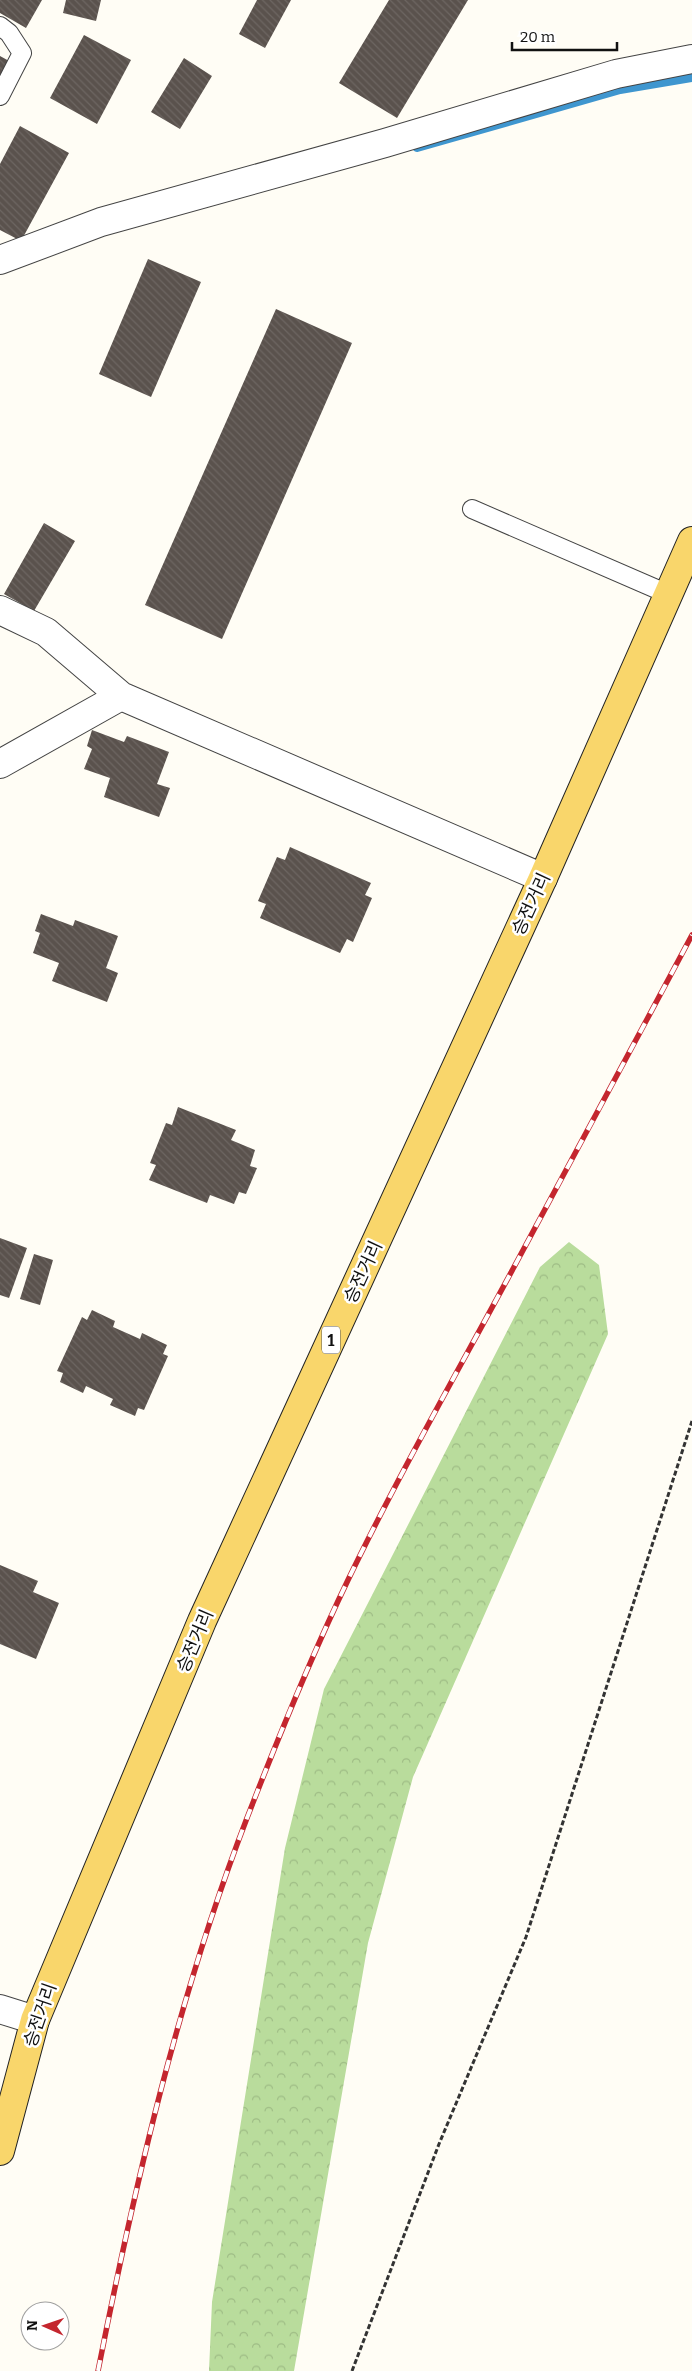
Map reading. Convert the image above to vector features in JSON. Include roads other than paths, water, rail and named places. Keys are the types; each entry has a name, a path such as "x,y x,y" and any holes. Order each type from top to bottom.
{"main road":[{"name":"승전거리","path":"0,2151 35,2020 202,1621 543,878 692,541"}],"street":[{"path":"0,260 101,222 385,143 616,74 692,59"},
{"path":"0,610 46,632 121,696 543,878"},
{"path":"0,764 121,696"},
{"path":"0,2009 35,2020"}],"lane":[{"path":"0,26 9,33 22,53 0,96"},
{"path":"472,509 668,594"}],"waterway":[{"path":"417,147 620,89 692,77"}],"railway":[{"path":"98,2371 143,2161 179,2022 222,1885 283,1728 334,1609 367,1540 692,935"}]}
